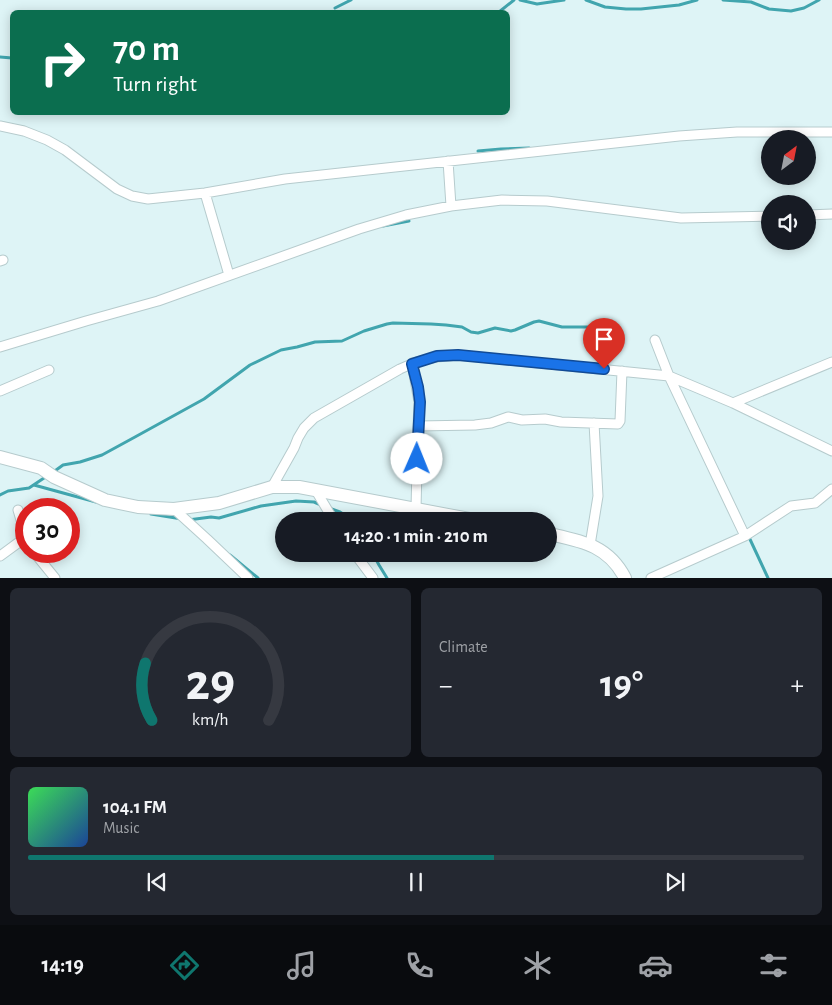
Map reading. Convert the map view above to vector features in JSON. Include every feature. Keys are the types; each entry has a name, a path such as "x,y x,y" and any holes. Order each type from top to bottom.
{"main road":[{"path":"0,457 41,468 105,500 138,507 174,509 219,503 272,487 299,487 432,512"},
{"path":"557,536 580,541 604,553 622,571 625,578"}],"street":[{"path":"0,126 24,131 47,140 64,150 117,189 132,196 148,199 205,193 285,179 688,135 737,132 832,132"},
{"path":"448,161 451,206"},
{"path":"205,193 229,276"},
{"path":"0,347 158,300 359,228 406,215 451,206 502,200 548,201 681,218 761,216"},
{"path":"816,215 832,214"},
{"path":"655,340 669,376 745,536"},
{"path":"272,487 304,428 314,418 400,369 437,356 458,355 669,376 733,403 832,451"},
{"path":"733,403 832,362"},
{"path":"412,364 420,402 416,509"},
{"path":"0,391 49,370"},
{"path":"418,426 475,425 508,417 522,420 545,419 561,422 618,424 620,421 622,371"},
{"path":"590,545 598,496 594,423"},
{"path":"315,489 329,512"},
{"path":"651,578 745,536 785,509 797,504 811,505 832,489"},
{"path":"174,509 248,578"},
{"path":"0,556 15,545"},
{"path":"361,562 373,578"},
{"path":"43,563 55,578"}],"waterway":[{"path":"335,8 351,0"},
{"path":"502,10 514,0"},
{"path":"520,0 537,4 564,0"},
{"path":"586,0 605,7 626,9 679,5 697,0"},
{"path":"723,0 751,2 769,9 791,11 804,8 819,0"},
{"path":"0,57 10,58"},
{"path":"478,151 529,148"},
{"path":"383,226 409,221"},
{"path":"52,473 63,465 102,455 204,399 250,365 281,350 315,342 342,341 364,331 393,323 446,325 462,327 471,332 478,333 495,328 511,331 539,321 562,327 606,325"},
{"path":"0,495 8,491 29,488 47,476"},
{"path":"34,485 96,502"},
{"path":"188,520 211,517 219,518 261,506 296,501 314,502 321,505"},
{"path":"329,508 340,512"},
{"path":"151,514 182,519"},
{"path":"748,535 768,578"},
{"path":"230,555 258,578"},
{"path":"378,562 387,578"}],"route":[{"path":"417,459 420,402 412,364 416,362 437,356 458,355 604,369"}]}
